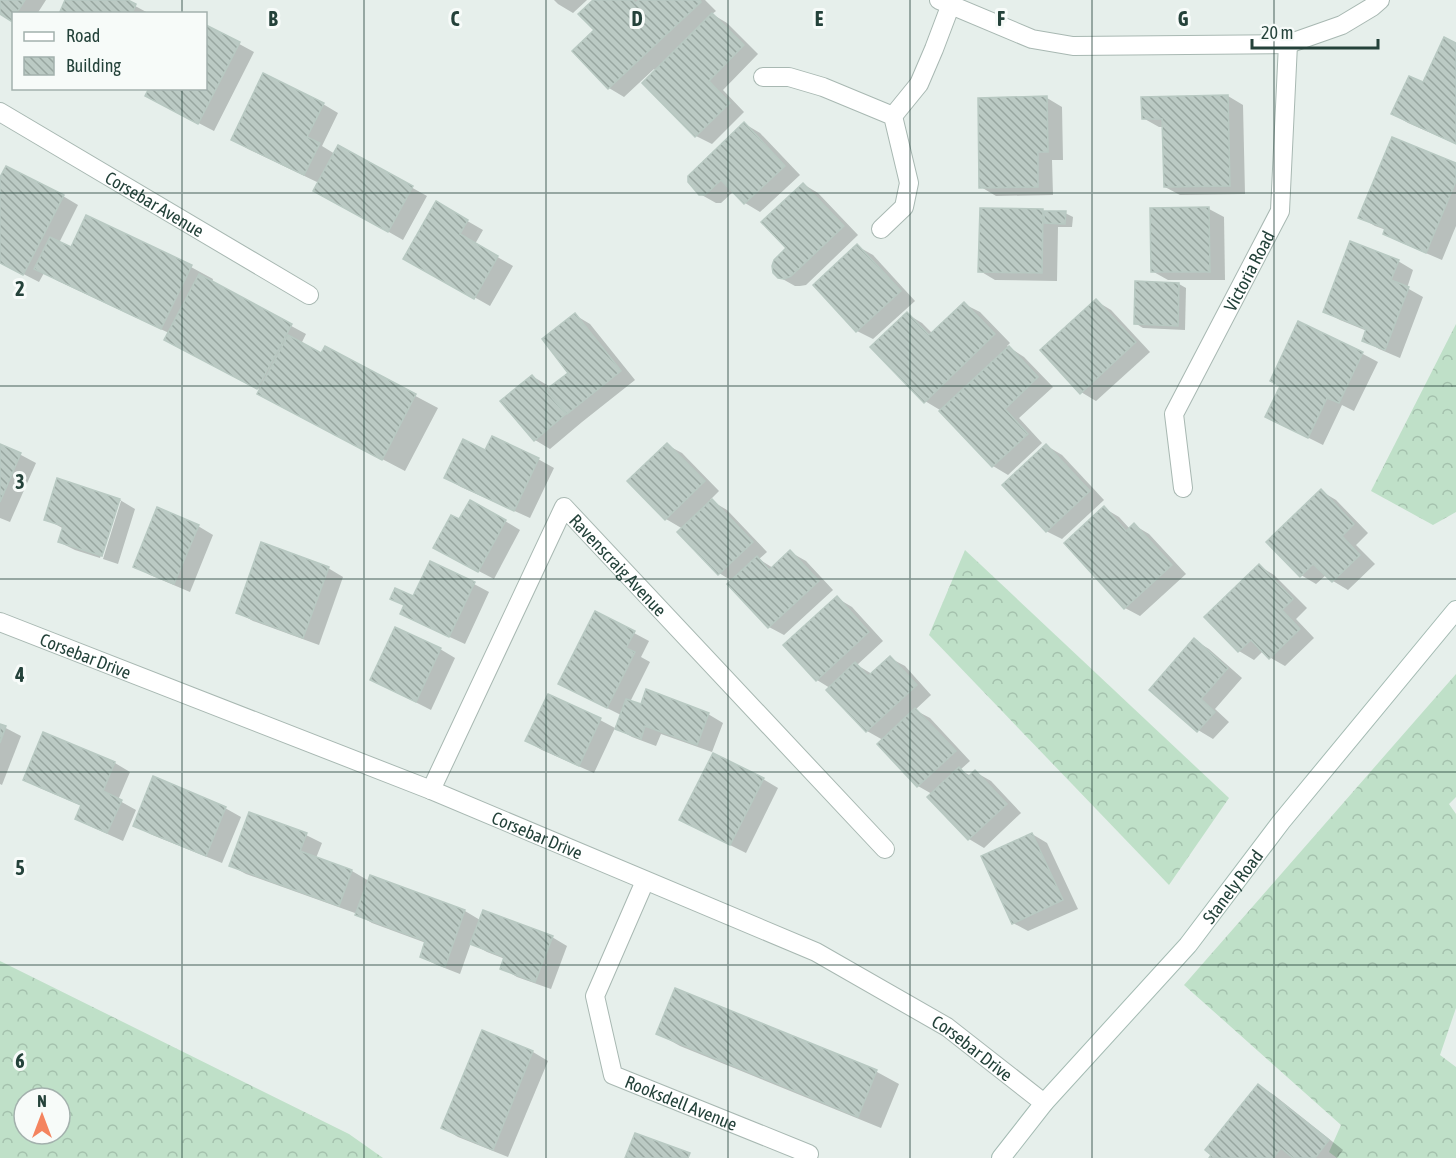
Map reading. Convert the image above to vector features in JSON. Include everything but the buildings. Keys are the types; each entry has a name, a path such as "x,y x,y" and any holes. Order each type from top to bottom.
{"street":[{"path":"893,116 919,84 934,49 945,2 1032,39 1073,46 1288,44 1342,25 1380,0"},
{"name":"Victoria Road","path":"1183,488 1174,414 1280,211 1288,44"},
{"path":"762,77 789,77 822,87 893,116"},
{"name":"Corsebar Avenue","path":"0,111 309,295"},
{"path":"881,229 904,207 909,183 893,116"},
{"name":"Ravenscraig Avenue","path":"431,790 564,507 885,849"},
{"name":"Stanely Road","path":"1002,1158 1044,1103 1188,945 1281,822 1456,610"},
{"name":"Corsebar Drive","path":"0,622 431,790 816,952 947,1027 1044,1103"},
{"name":"Rooksdell Avenue","path":"645,881 595,996 613,1074 809,1154"}],"green space":[{"path":"1456,324 1456,512 1433,525 1371,491"},
{"path":"965,550 1229,798 1169,885 929,635"},
{"path":"1456,674 1456,797 1449,804 1456,814 1456,1008 1440,1055 1456,1067 1456,1158 1337,1158 1329,1152 1341,1125 1184,985"},
{"path":"0,961 349,1134 383,1158 0,1158"}]}
